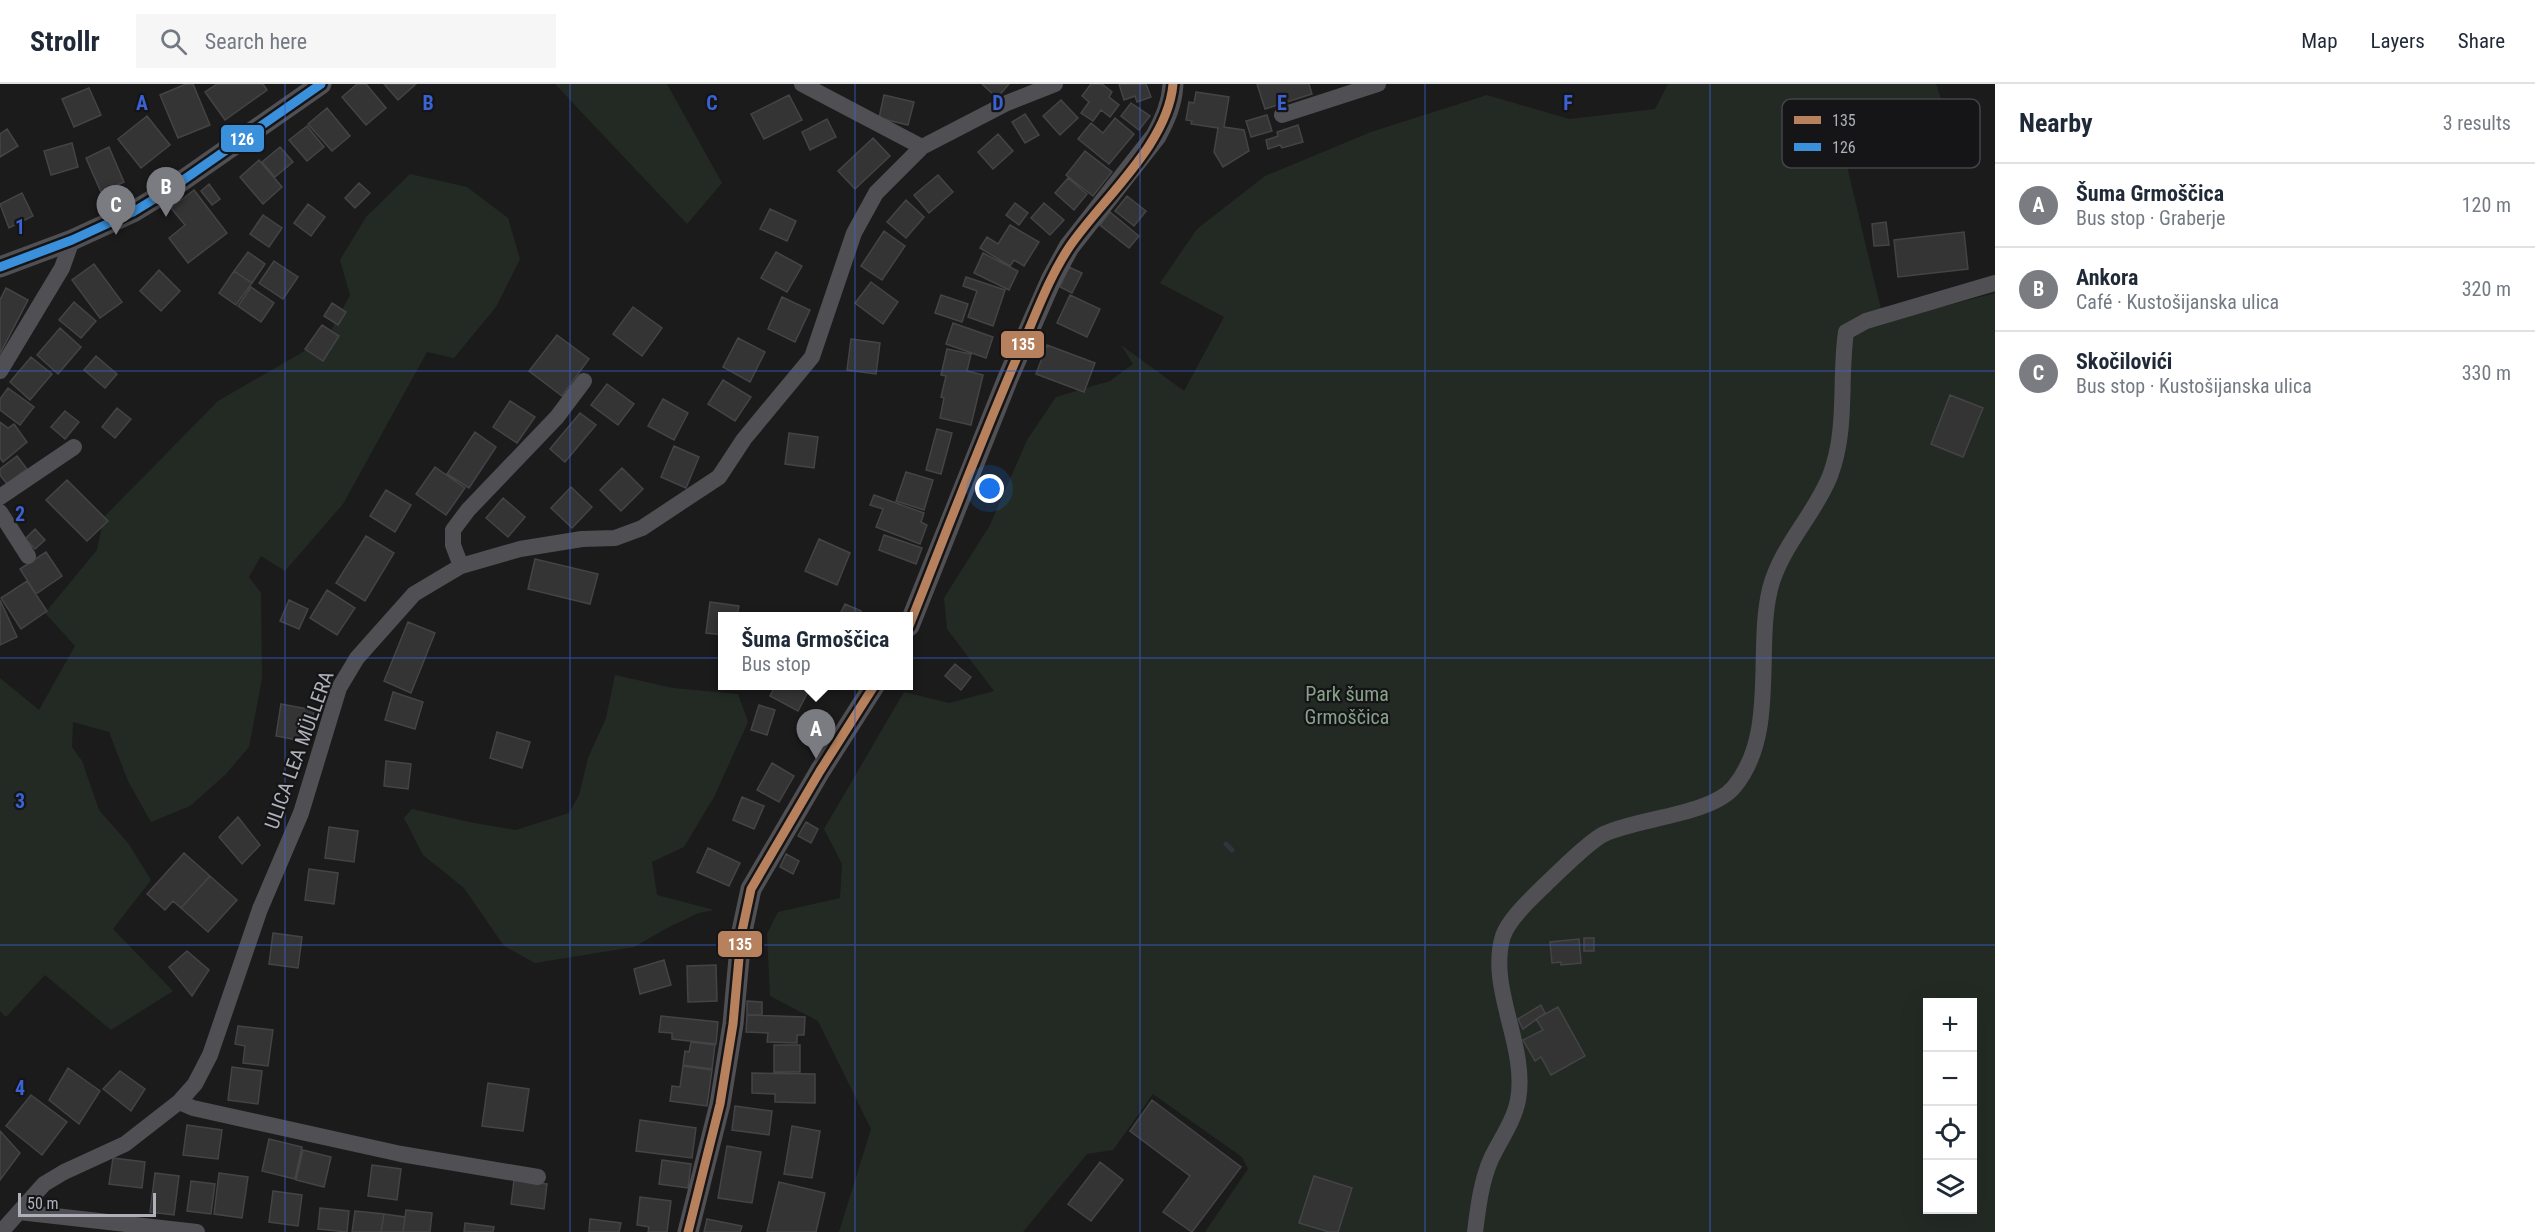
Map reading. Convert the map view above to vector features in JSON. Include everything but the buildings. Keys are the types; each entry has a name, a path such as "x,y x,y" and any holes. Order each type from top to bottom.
{"street":[{"path":"0,267 72,240 133,212 169,190 321,84"},
{"path":"802,84 922,147"},
{"name":"ULICA LEA MÜLLERA","path":"1,1232 44,1184 64,1172 125,1144 179,1102 195,1084 210,1055 260,909 301,813 339,688 357,658 414,594 461,566 520,549 582,538 615,538 642,528 719,477 744,439 812,357 854,233 876,193 922,147 1007,103 1055,84"},
{"path":"913,616 1008,378 1052,278 1068,247 1155,136 1167,116 1173,84"},
{"path":"1282,115 1378,84"},
{"path":"0,371 62,268 72,240"},
{"path":"1475,1232 1478,1205 1491,1160 1517,1102 1520,1072 1499,965 1503,935 1523,907 1561,870 1604,834 1712,802 1733,788 1749,764 1755,747 1762,707 1765,618 1776,570 1787,547 1830,476 1837,450 1844,402 1846,332 1866,321 1995,283"},
{"path":"461,566 453,545 453,530 468,510 557,417 584,381"},
{"path":"0,497 74,447"},
{"path":"0,512 28,556"},
{"path":"688,1232 720,1104 733,1024 741,936 751,889 872,690"},
{"path":"179,1102 193,1108 401,1154 538,1177"},
{"path":"19,1212 197,1232"}],"green space":[{"path":"555,84 667,84 722,183 687,224"},
{"name":"Park šuma Grmoščica","path":"1668,84 1936,84 1941,99 1782,99 1782,168 1847,168 1884,322 1995,293 1995,1232 1205,1232 1248,1169 1242,1157 1153,1094 1113,1150 1087,1154 1023,1232 839,1232 871,1129 818,1021 770,996 767,934 778,912 840,898 842,864 824,829 904,692 949,703 994,691 947,629 944,598 990,525 1027,440 1056,397 1110,381 1133,364 1121,345 1184,391 1224,317 1160,283 1197,229 1265,176 1371,132 1487,95 1569,119 1655,109"},
{"path":"410,174 467,187 508,218 520,259 496,307 454,358 427,352 343,504 285,571 261,556 249,577 261,593 262,679 249,747 225,775 190,806 151,822 128,781 109,732 73,722 72,747 82,761 99,810 128,843 151,880 113,929 173,991 111,1030 45,975 6,1017 0,1011 0,678 39,710 75,646 45,613 97,550 104,517 218,401 327,338 350,295 340,260 366,217"},
{"path":"615,675 673,688 738,694 748,722 714,797 684,847 652,862 657,895 714,910 699,913 634,947 535,963 504,946 464,888 423,855 404,818 412,809 516,830 569,813 579,795 588,758 606,718"}],"waterway":[{"path":"1226,844 1232,850"}],"transit line":[{"name":"126","path":"0,267 72,240 133,212 169,190 321,84"},
{"name":"135","path":"913,616 992,417 1049,283 1070,246 1147,149 1168,106 1173,84"},
{"name":"135","path":"688,1232 720,1104 733,1024 741,936 751,889 820,771 871,690"}],"place":[{"name":"Ankora","path":"166,217"},
{"name":"Skočilovići","path":"116,235"},
{"name":"Šuma Grmoščica","path":"816,759"}]}
